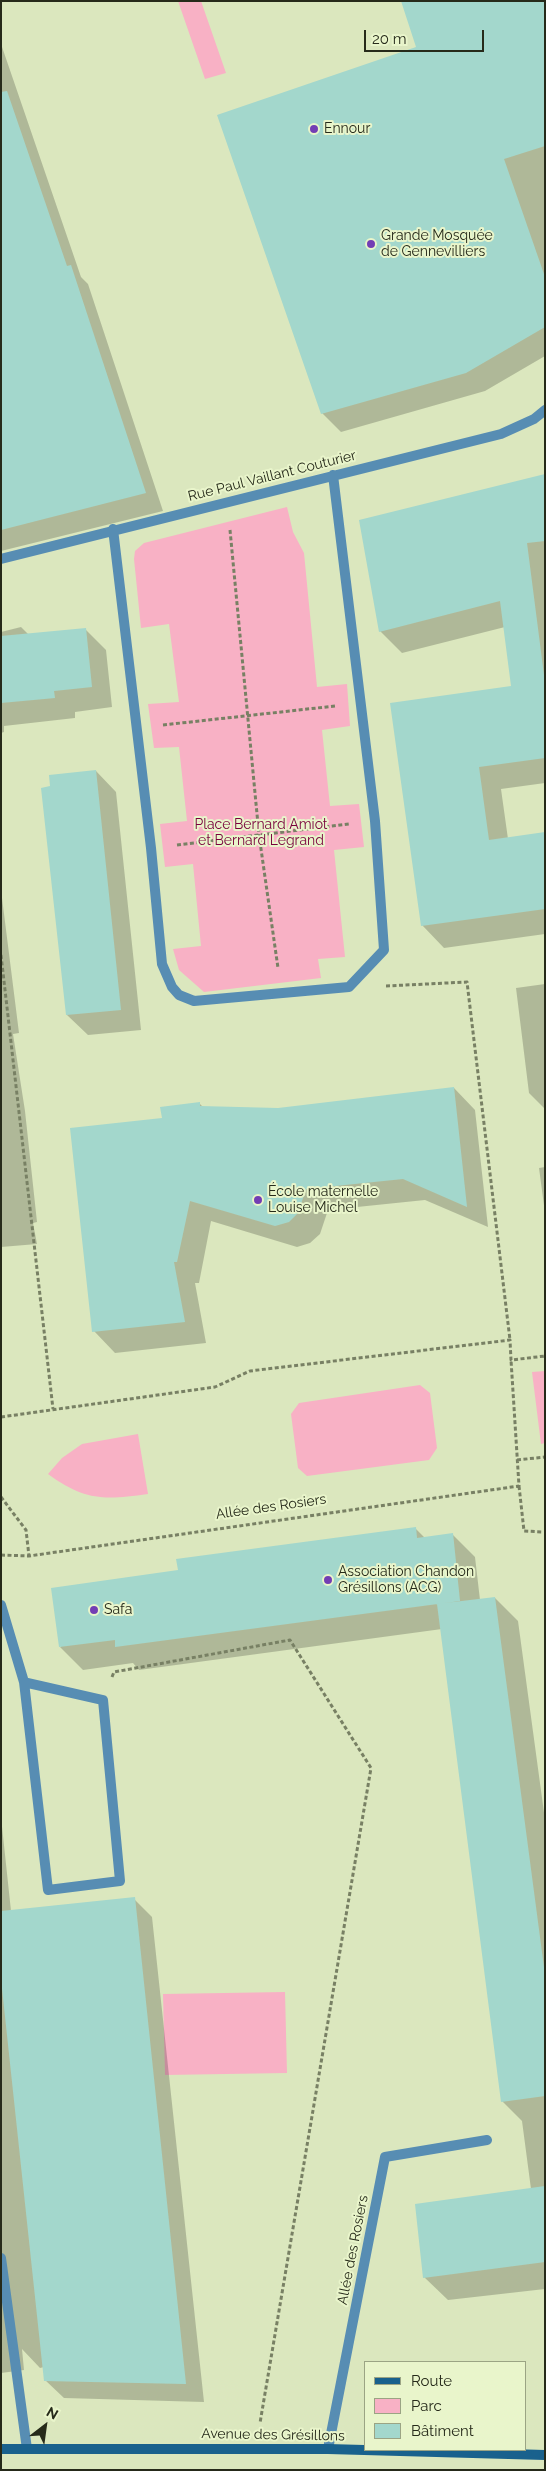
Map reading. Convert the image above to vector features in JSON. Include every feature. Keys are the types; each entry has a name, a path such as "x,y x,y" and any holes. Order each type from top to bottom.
{"main road":[{"name":"Avenue des Grésillons","path":"1,2449 256,2448 364,2450"},
{"name":"Avenue des Grésillons","path":"390,2451 545,2456"}],"street":[{"name":"Rue Paul Vaillant Couturier","path":"1,559 113,529 502,434 534,419 545,410"},
{"path":"113,529 151,848 162,964 172,986 179,995 194,1001 349,987 384,950 375,821 333,475"},
{"path":"1,1605 24,1682 48,1890 120,1881 103,1700 24,1682"},
{"name":"Allée des Rosiers","path":"328,2449 385,2157 486,2140"},
{"path":"1,2258 27,2449"}],"path":[{"path":"230,526 246,716 259,835 282,994"},
{"path":"137,727 361,704"},
{"path":"151,848 375,821"},
{"path":"1,955 53,1409"},
{"path":"349,987 467,982 510,1340 517,1460 524,1531 543,1532"},
{"path":"1,1417 215,1387 250,1370 510,1340"},
{"path":"511,1360 545,1356"},
{"path":"517,1460 545,1457"},
{"name":"Allée des Rosiers","path":"1,1555 29,1556 519,1486"},
{"path":"1,1497 26,1530 29,1556"},
{"path":"103,1700 114,1672 290,1640 371,1768 256,2448"}],"green space":[{"path":"178,1 201,1 226,73 205,79"},
{"name":"Place Bernard Amiot et Bernard Legrand","path":"287,507 293,532 304,553 317,687 347,684 350,726 322,730 330,806 359,804 364,847 334,850 345,957 318,959 321,978 204,992 179,970 173,949 201,946 193,864 165,867 160,824 187,821 179,747 154,748 148,704 179,702 169,624 141,628 134,559 135,551 144,543"},
{"path":"545,1371 545,1443 541,1444 532,1372"},
{"path":"420,1385 430,1393 437,1448 429,1460 307,1476 298,1468 291,1414 299,1403"},
{"path":"138,1434 148,1494 107,1497 84,1494 61,1483 48,1474 62,1458 82,1444"},
{"path":"285,1992 287,2073 165,2075 163,1994"}],"building":[{"name":"Grande Mosquée de Gennevilliers","path":"401,1 545,1 545,146 504,159 545,277 545,327 466,373 321,414 217,115 416,47"},
{"path":"7,91 67,266 71,265 146,493 1,530 1,92"},
{"path":"545,474 545,541 527,543 545,683 545,758 479,767 489,840 545,832 545,909 421,926 390,703 511,686 500,601 379,632 359,520"},
{"path":"86,628 92,687 54,691 55,698 1,703 1,636"},
{"path":"96,770 121,1010 66,1015 41,788 50,786 49,775"},
{"path":"454,1087 467,1207 403,1179 306,1189 298,1213 289,1222 275,1226 190,1201 177,1262 174,1262 185,1322 92,1332 70,1128 162,1118 160,1107 200,1102 200,1106 278,1108"},
{"path":"416,1527 417,1538 453,1533 460,1601 115,1647 115,1640 59,1647 51,1588 178,1570 176,1559"},
{"path":"495,1597 545,1975 545,2096 501,2102 437,1604"},
{"path":"135,1897 186,2384 44,2381 1,1979 1,1911"},
{"path":"545,2186 545,2262 423,2278 415,2204"}],"place":[{"name":"Ennour","path":"314,129"},
{"name":"Grande Mosquée de Gennevilliers","path":"371,244"},
{"name":"École maternelle Louise Michel","path":"258,1200"},
{"name":"Association Chandon Grésillons (ACG)","path":"328,1580"},
{"name":"Safa","path":"94,1610"}]}
